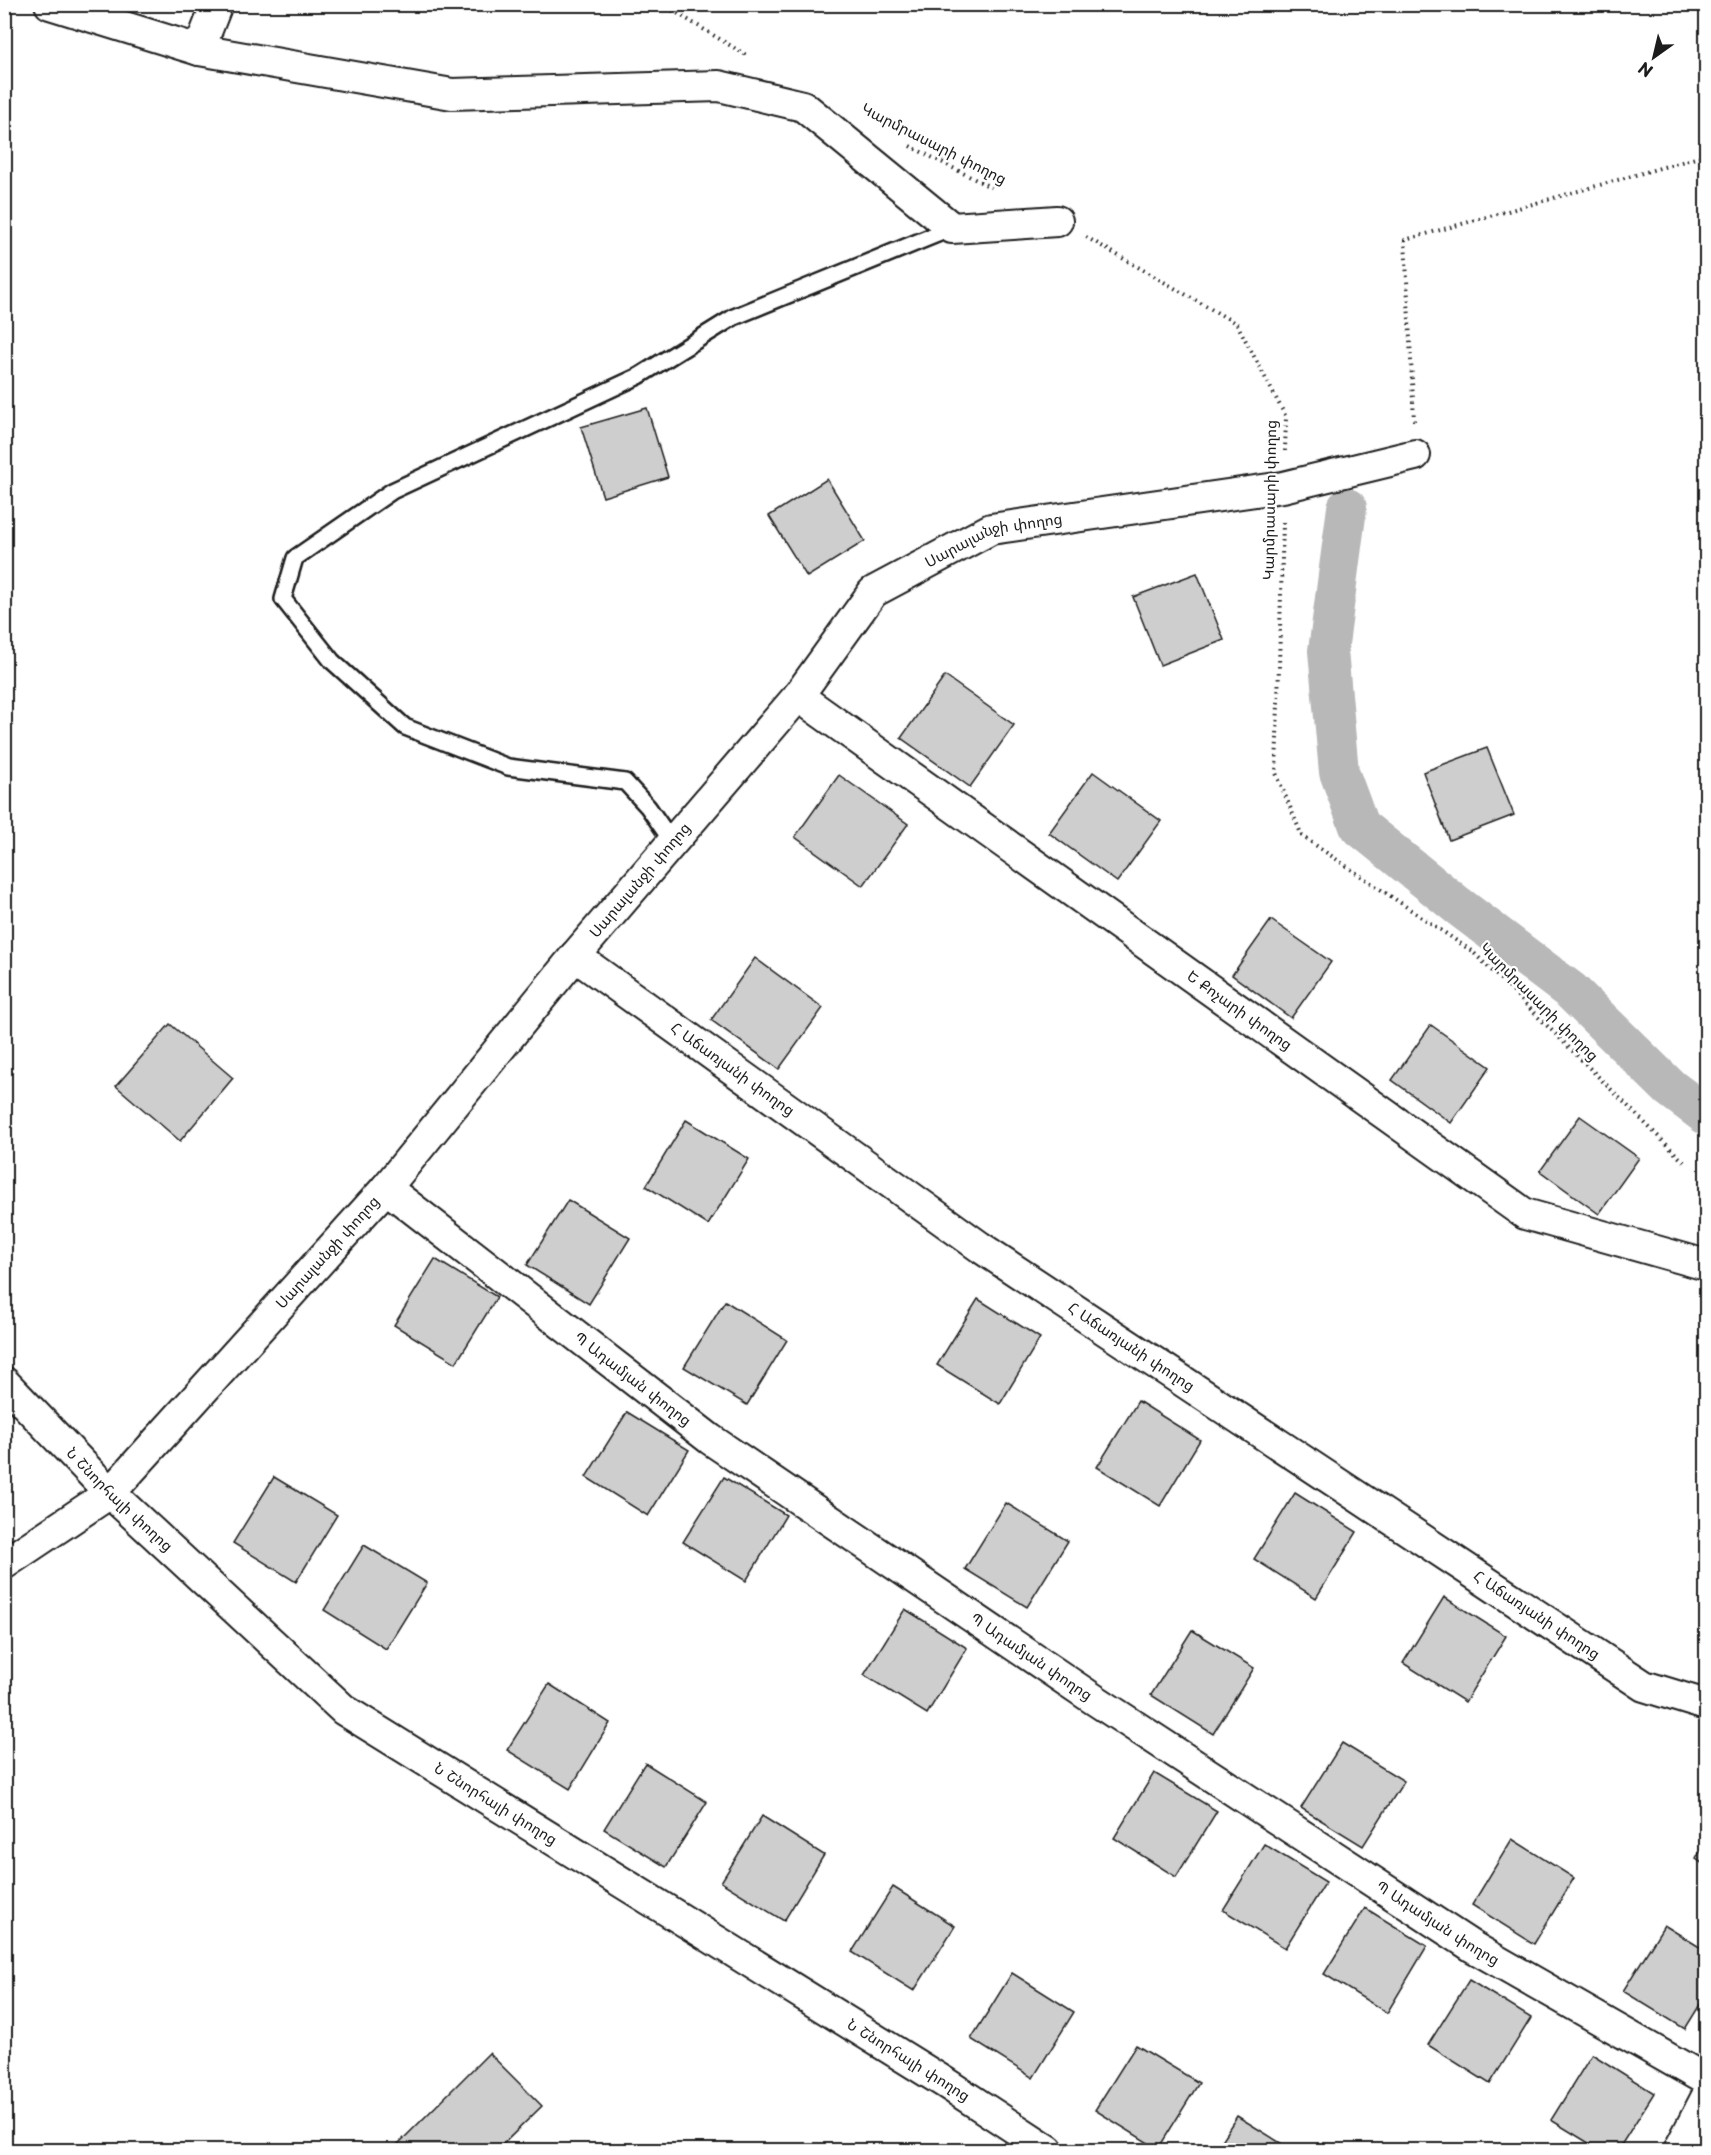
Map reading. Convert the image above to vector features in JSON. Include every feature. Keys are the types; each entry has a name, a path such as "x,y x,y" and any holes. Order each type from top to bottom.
{"street":[{"path":"50,4 199,50 452,94 719,86 803,106 952,228 1058,221"},
{"path":"199,50 217,4"},
{"name":"Սարալանջի փողոց","path":"4,1564 110,1493 386,1188 575,956 798,696 873,592 991,529 1284,487 1415,454"},
{"name":"Ե Քոչարի փողոց","path":"798,696 1525,1214 1707,1265"},
{"name":"Հ Աճառյանի փողոց","path":"575,956 990,1254 1644,1686 1707,1705"},
{"name":"Պ Ադամյան փողոց","path":"386,1188 710,1438 1092,1698 1473,1947 1707,2080"},
{"name":"Ն Շնորհալի փողոց","path":"4,1382 110,1493 344,1710 944,2082 1048,2151"},
{"path":"1679,2151 1707,2098"}],"lane":[{"path":"673,843 648,807 625,782 507,767 405,727 332,661 283,599 295,558 392,491 639,376 734,317 952,228"}],"path":[{"path":"662,4 751,57"},
{"name":"Կարմրասարի փողոց","path":"902,141 995,189"},
{"path":"1415,454 1405,240 1707,155"},
{"name":"Կարմրասարի փողոց","path":"1058,221 1237,324 1286,417 1276,773 1302,836 1473,952 1684,1162"}],"building":[{"path":"647,408 668,477 603,497 581,427"},
{"path":"827,479 865,541 807,577 769,516"},
{"path":"1197,573 1224,640 1160,665 1133,597"},
{"path":"945,676 1014,725 970,787 901,738"},
{"path":"1487,748 1514,815 1449,840 1423,772"},
{"path":"1093,772 1161,821 1117,882 1049,833"},
{"path":"839,775 908,824 863,886 795,837"},
{"path":"1271,920 1331,962 1291,1018 1232,975"},
{"path":"755,958 823,1008 779,1069 711,1020"},
{"path":"170,1024 233,1078 180,1141 116,1086"},
{"path":"1431,1025 1490,1067 1451,1123 1392,1080"},
{"path":"1580,1116 1639,1158 1599,1214 1540,1171"},
{"path":"686,1120 749,1159 708,1225 646,1186"},
{"path":"568,1200 630,1238 589,1304 527,1265"},
{"path":"435,1259 497,1297 456,1363 394,1325"},
{"path":"978,1299 1040,1338 1000,1404 937,1365"},
{"path":"725,1301 787,1340 747,1405 684,1367"},
{"path":"1138,1401 1200,1440 1160,1506 1097,1467"},
{"path":"627,1412 689,1450 648,1516 586,1477"},
{"path":"274,1477 337,1515 296,1582 233,1543"},
{"path":"724,1477 786,1515 746,1581 683,1542"},
{"path":"1295,1493 1357,1532 1316,1598 1254,1559"},
{"path":"1006,1503 1068,1541 1027,1607 965,1569"},
{"path":"364,1545 427,1583 386,1649 324,1610"},
{"path":"1444,1597 1506,1636 1465,1702 1403,1663"},
{"path":"905,1609 967,1648 927,1714 864,1675"},
{"path":"1192,1630 1254,1668 1213,1734 1151,1695"},
{"path":"549,1684 610,1723 570,1789 507,1750"},
{"path":"1342,1743 1404,1781 1363,1846 1301,1808"},
{"path":"645,1763 707,1802 666,1867 604,1829"},
{"path":"1154,1773 1217,1811 1176,1877 1114,1838"},
{"path":"762,1816 824,1855 784,1921 721,1882"},
{"path":"1512,1839 1574,1878 1534,1944 1472,1905"},
{"path":"1706,1841 1706,1866 1696,1859"},
{"path":"1264,1844 1326,1882 1285,1948 1223,1910"},
{"path":"893,1887 955,1926 914,1991 852,1952"},
{"path":"1365,1908 1427,1946 1387,2013 1324,1974"},
{"path":"1664,1925 1706,1951 1706,1995 1685,2029 1623,1991"},
{"path":"1012,1973 1074,2012 1033,2078 971,2039"},
{"path":"1469,1980 1531,2018 1490,2084 1428,2045"},
{"path":"1136,2045 1199,2083 1158,2149 1095,2110"},
{"path":"489,2053 542,2106 497,2150 392,2150"},
{"path":"1592,2054 1654,2093 1618,2150 1600,2150 1551,2120"},
{"path":"1237,2116 1292,2150 1215,2150"}],"waterway":[{"path":"1347,508 1328,651 1339,772 1359,826 1457,905 1571,991 1670,1088 1706,1115"}]}
